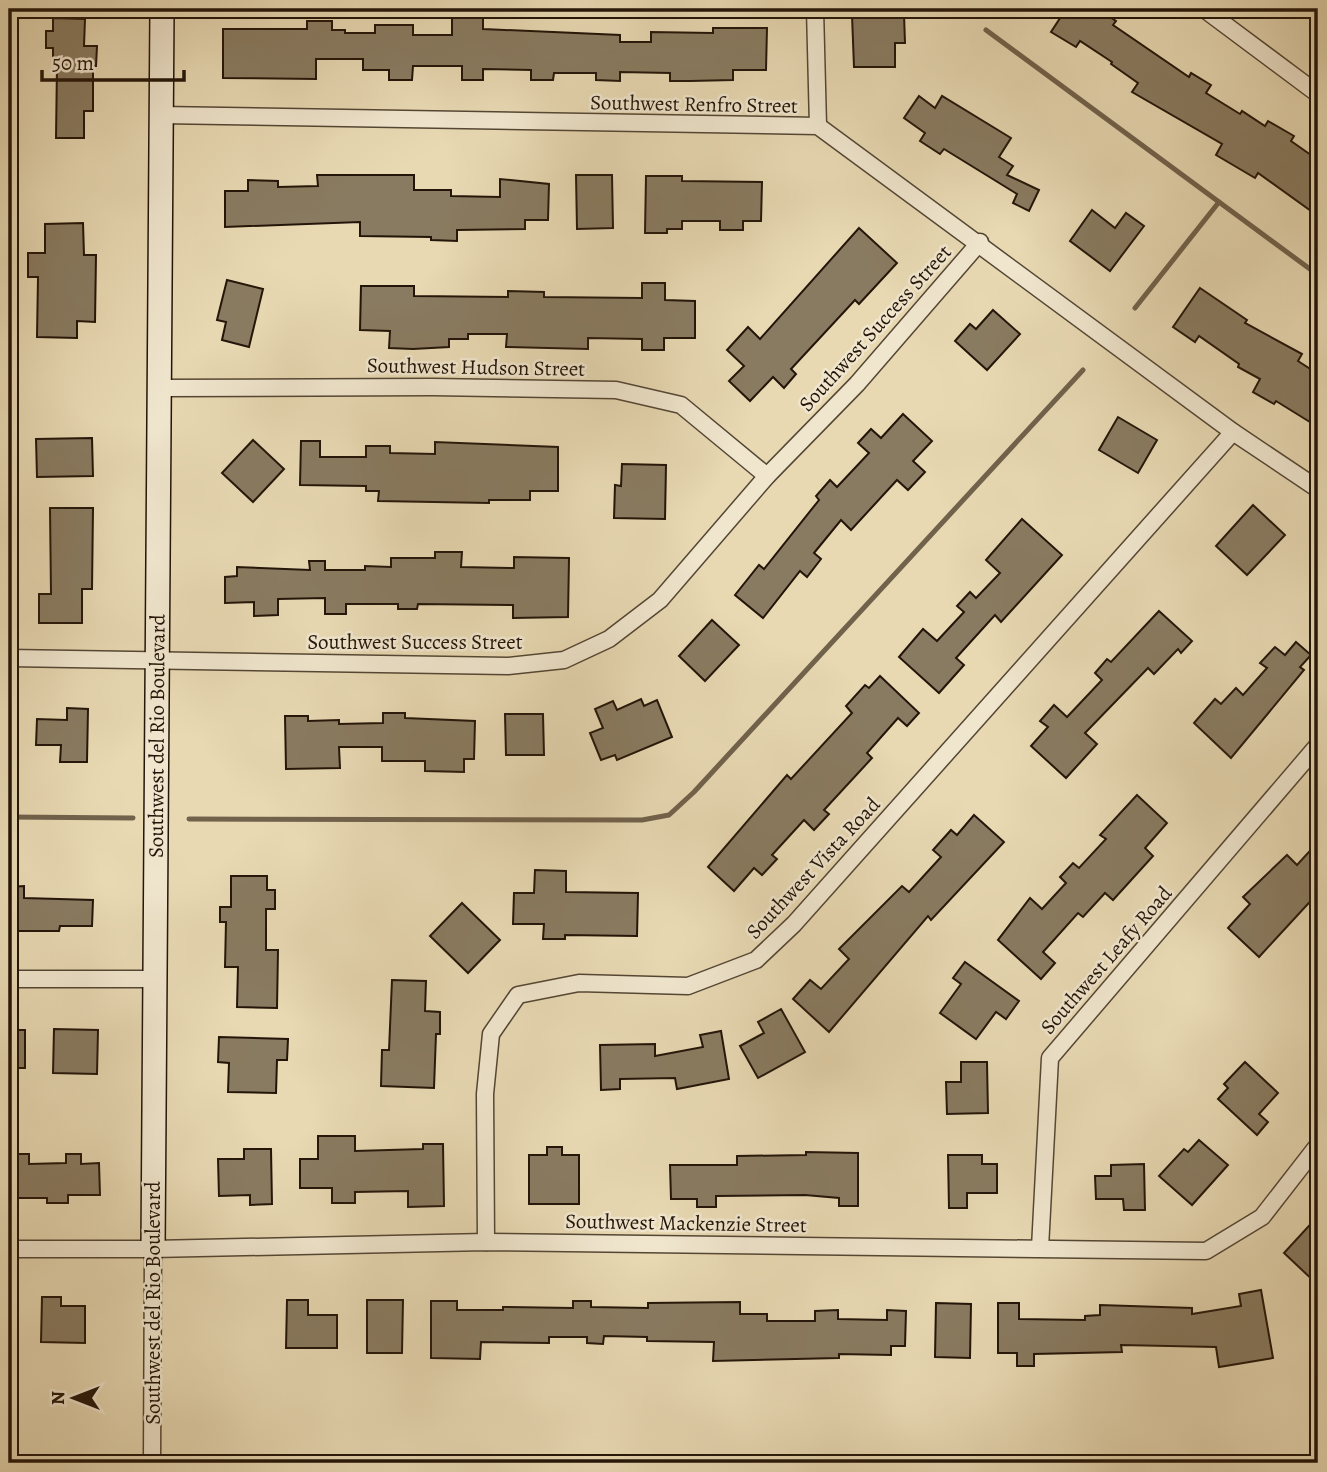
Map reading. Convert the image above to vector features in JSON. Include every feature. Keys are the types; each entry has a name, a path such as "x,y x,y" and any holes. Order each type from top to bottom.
{"street":[{"name":"Southwest del Rio Boulevard","path":"152,1463 162,9"},
{"path":"815,9 818,126"},
{"path":"1204,9 1318,94"},
{"name":"Southwest Renfro Street","path":"160,115 818,126 980,242 1233,432 1318,489"},
{"name":"Southwest Success Street","path":"9,658 508,666 564,660 609,639 660,600 766,476 857,384 980,242"},
{"name":"Southwest Hudson Street","path":"159,388 432,387 616,390 681,405 766,476"},
{"name":"Southwest Vista Road","path":"486,1242 485,1094 491,1034 518,995 579,983 688,986 756,960 794,924 1233,432"},
{"name":"Southwest Leafy Road","path":"1040,1248 1050,1058 1318,745"},
{"path":"9,979 154,979"},
{"name":"Southwest Mackenzie Street","path":"9,1249 153,1249 486,1242 1206,1251 1262,1217 1318,1145"}],"building":[{"path":"1066,9 1097,9 1116,21 1113,25 1189,77 1191,73 1211,85 1206,93 1240,114 1242,111 1265,126 1268,121 1294,136 1291,141 1318,160 1311,172 1318,178 1318,216 1258,173 1255,178 1216,155 1222,144 1132,92 1138,83 1111,64 1112,62 1080,41 1076,47 1051,32"},
{"path":"452,13 483,13 483,29 620,35 620,42 651,42 651,32 713,33 713,28 767,28 766,70 733,70 733,80 690,81 670,81 670,73 620,72 620,81 596,80 596,73 554,73 553,80 531,80 531,70 483,69 483,80 462,80 462,66 413,66 412,80 389,80 389,70 363,70 363,59 316,59 316,79 223,78 223,29 307,29 307,21 332,21 332,30 345,30 345,33 375,33 375,25 413,25 413,35 452,35"},
{"path":"904,14 905,43 895,43 895,67 854,67 852,15"},
{"path":"53,18 85,19 84,46 97,46 96,66 93,66 93,111 84,111 84,138 56,138 57,65 53,65 53,48 46,48 46,31 53,31"},
{"path":"919,96 935,108 942,96 1011,138 999,157 1013,166 1007,175 1039,190 1029,211 1013,203 1017,194 944,149 940,154 920,141 925,133 904,118"},
{"path":"317,175 414,175 414,190 451,190 451,196 500,197 500,179 549,184 548,220 525,220 525,229 457,230 457,241 431,240 431,237 360,236 360,222 225,227 225,191 248,191 248,180 278,181 278,187 318,186"},
{"path":"576,175 612,175 613,228 577,229"},
{"path":"646,176 682,176 682,181 762,182 761,221 743,221 743,230 720,230 720,221 682,221 682,229 667,229 667,233 645,233"},
{"path":"1092,210 1115,228 1126,213 1144,226 1110,271 1070,241"},
{"path":"83,223 84,255 96,255 95,322 77,321 77,338 37,337 38,277 28,277 28,253 45,253 45,224"},
{"path":"859,228 897,263 859,304 855,300 791,369 796,374 784,388 773,377 750,401 729,381 744,366 727,350 748,327 760,339"},
{"path":"227,280 263,289 249,347 222,340 226,322 217,320"},
{"path":"642,283 665,283 665,300 695,301 695,338 664,338 664,350 642,350 642,339 588,338 588,349 506,347 507,334 468,334 468,339 449,339 449,347 413,349 389,348 390,331 360,330 361,286 414,286 414,296 508,297 508,291 544,292 544,297 642,298"},
{"path":"1200,288 1247,320 1245,323 1302,354 1298,361 1318,374 1318,427 1276,401 1274,404 1253,392 1260,379 1238,367 1239,364 1199,336 1195,342 1173,327"},
{"path":"993,310 1020,334 987,370 955,341 970,324 976,329"},
{"path":"903,414 932,441 913,461 925,472 908,490 897,480 851,530 841,520 814,553 821,559 807,577 800,571 763,618 735,595 759,565 764,569 819,500 816,496 830,480 837,487 869,453 858,443 871,429 881,438"},
{"path":"1118,417 1157,440 1138,473 1099,450"},
{"path":"92,438 93,476 37,477 36,439"},
{"path":"253,440 284,469 253,502 222,473"},
{"path":"301,441 320,441 320,457 366,457 366,446 390,446 390,453 435,454 435,442 558,447 558,491 530,491 530,500 489,500 489,503 378,501 379,491 366,491 366,486 300,485"},
{"path":"622,464 666,465 665,519 614,518 615,485 621,486"},
{"path":"1253,505 1285,535 1247,575 1216,546"},
{"path":"50,508 93,508 92,589 82,589 82,623 39,623 39,594 51,594"},
{"path":"1022,519 1062,555 1001,622 995,615 956,658 964,665 939,693 899,657 923,629 937,641 964,612 957,606 970,592 976,598 1000,573 986,560"},
{"path":"435,552 462,552 461,567 514,568 514,557 569,558 568,617 513,618 513,605 418,604 417,609 398,609 398,604 346,604 346,614 325,614 325,598 278,599 278,615 254,616 254,602 225,603 225,577 237,576 237,567 310,570 309,561 325,561 325,570 365,570 365,566 391,567 391,558 435,558"},
{"path":"1159,611 1192,641 1181,653 1178,649 1154,674 1148,668 1085,733 1097,744 1066,778 1031,746 1048,727 1040,721 1054,705 1067,717 1102,680 1095,673 1107,659 1111,662"},
{"path":"712,620 739,645 705,681 679,656"},
{"path":"1296,642 1311,655 1300,667 1304,670 1231,758 1194,723 1215,699 1221,704 1236,688 1243,695 1267,668 1260,663 1275,647 1285,655"},
{"path":"880,676 919,713 907,726 898,718 867,753 872,758 824,810 829,814 814,830 804,820 772,855 777,859 762,875 754,868 734,891 708,867 787,775 791,779 852,713 846,706 865,685 869,688"},
{"path":"641,699 644,706 657,700 672,737 617,760 615,755 601,760 590,733 603,728 595,709 613,701 617,710"},
{"path":"67,708 88,709 87,762 60,762 61,745 36,745 37,719 67,720"},
{"path":"383,713 405,713 405,718 475,721 474,759 464,759 464,772 425,771 425,761 382,761 382,747 339,747 340,768 286,769 285,716 308,716 308,721 339,720 339,724 383,723"},
{"path":"505,714 543,714 544,755 506,755"},
{"path":"1137,795 1167,823 1145,848 1153,856 1113,900 1105,893 1083,917 1078,913 1043,952 1055,963 1041,979 998,940 1030,898 1042,909 1066,883 1060,877 1073,863 1079,868 1106,839 1100,835"},
{"path":"974,815 1004,842 931,920 928,916 829,1032 793,999 810,980 821,989 849,959 839,949 902,886 909,892 941,857 933,850 951,830 957,835"},
{"path":"1318,842 1318,893 1259,957 1228,928 1250,904 1243,897 1287,855 1297,865"},
{"path":"535,870 566,871 566,892 638,893 637,936 565,935 565,939 543,939 544,924 513,924 514,893 534,893"},
{"path":"231,876 267,876 267,890 275,890 275,909 266,909 266,950 278,950 277,1008 237,1007 238,967 225,967 226,922 220,922 220,907 231,907"},
{"path":"24,886 24,898 93,900 92,926 60,926 59,931 9,931 9,887"},
{"path":"462,903 500,940 468,973 430,936"},
{"path":"965,962 1019,1001 1006,1019 996,1012 976,1039 940,1013 961,984 953,978"},
{"path":"392,980 426,981 425,1011 440,1012 440,1034 436,1034 434,1088 381,1086 382,1050 389,1050"},
{"path":"781,1009 805,1052 758,1078 740,1046 764,1033 758,1022"},
{"path":"54,1029 98,1030 97,1074 53,1073"},
{"path":"9,1030 25,1030 25,1068 9,1068"},
{"path":"721,1031 729,1079 677,1089 675,1078 620,1079 620,1089 601,1090 600,1045 655,1044 655,1056 703,1047 700,1035"},
{"path":"219,1037 288,1039 287,1060 277,1060 276,1093 228,1092 229,1063 218,1062"},
{"path":"961,1062 987,1062 988,1113 947,1114 946,1082 961,1082"},
{"path":"1245,1062 1278,1093 1259,1114 1268,1122 1257,1135 1218,1099 1228,1088 1224,1084"},
{"path":"318,1136 355,1136 355,1151 423,1149 423,1144 443,1144 444,1206 408,1207 408,1191 355,1192 355,1203 332,1203 332,1188 300,1188 300,1159 318,1159"},
{"path":"1199,1140 1228,1165 1192,1205 1159,1176 1184,1149 1188,1152"},
{"path":"547,1147 562,1147 562,1155 579,1155 579,1204 529,1204 529,1155 547,1155"},
{"path":"244,1149 271,1149 272,1204 250,1205 250,1195 219,1196 218,1159 244,1159"},
{"path":"806,1152 858,1153 858,1206 839,1206 839,1198 805,1195 716,1196 716,1207 697,1207 697,1199 671,1199 670,1165 737,1165 737,1156 806,1155"},
{"path":"9,1154 29,1154 29,1164 66,1163 66,1154 81,1154 81,1164 99,1163 100,1195 68,1195 68,1203 47,1203 47,1198 9,1198"},
{"path":"948,1155 982,1155 982,1164 997,1164 997,1193 967,1193 967,1208 949,1208"},
{"path":"1144,1164 1145,1210 1124,1210 1123,1199 1096,1199 1095,1176 1111,1176 1111,1165"},
{"path":"1318,1216 1318,1285 1284,1253"},
{"path":"1261,1290 1273,1358 1219,1367 1216,1347 1121,1345 1122,1352 1034,1354 1034,1366 1017,1366 1017,1353 998,1353 998,1303 1019,1303 1019,1319 1085,1320 1085,1316 1100,1315 1100,1305 1192,1308 1192,1314 1241,1306 1239,1294"},
{"path":"42,1297 61,1297 61,1306 85,1306 85,1343 41,1342"},
{"path":"287,1300 308,1300 308,1315 337,1315 337,1348 286,1348"},
{"path":"367,1300 403,1300 402,1353 367,1353"},
{"path":"431,1301 457,1301 457,1310 503,1310 503,1307 573,1308 573,1301 591,1301 591,1307 648,1308 648,1303 740,1302 740,1314 767,1314 767,1321 815,1321 815,1311 838,1310 838,1319 887,1320 887,1310 906,1311 905,1346 891,1346 891,1355 839,1354 839,1358 713,1361 714,1342 647,1341 647,1337 604,1336 603,1344 587,1343 587,1337 549,1337 549,1343 481,1342 480,1359 431,1358"},
{"path":"936,1303 971,1304 970,1358 935,1357"}],"waterway":[{"path":"986,30 1318,275"},
{"path":"1135,308 1219,202"},
{"path":"189,819 642,820 669,815 694,792 1083,370"},
{"path":"9,817 133,818"}]}
